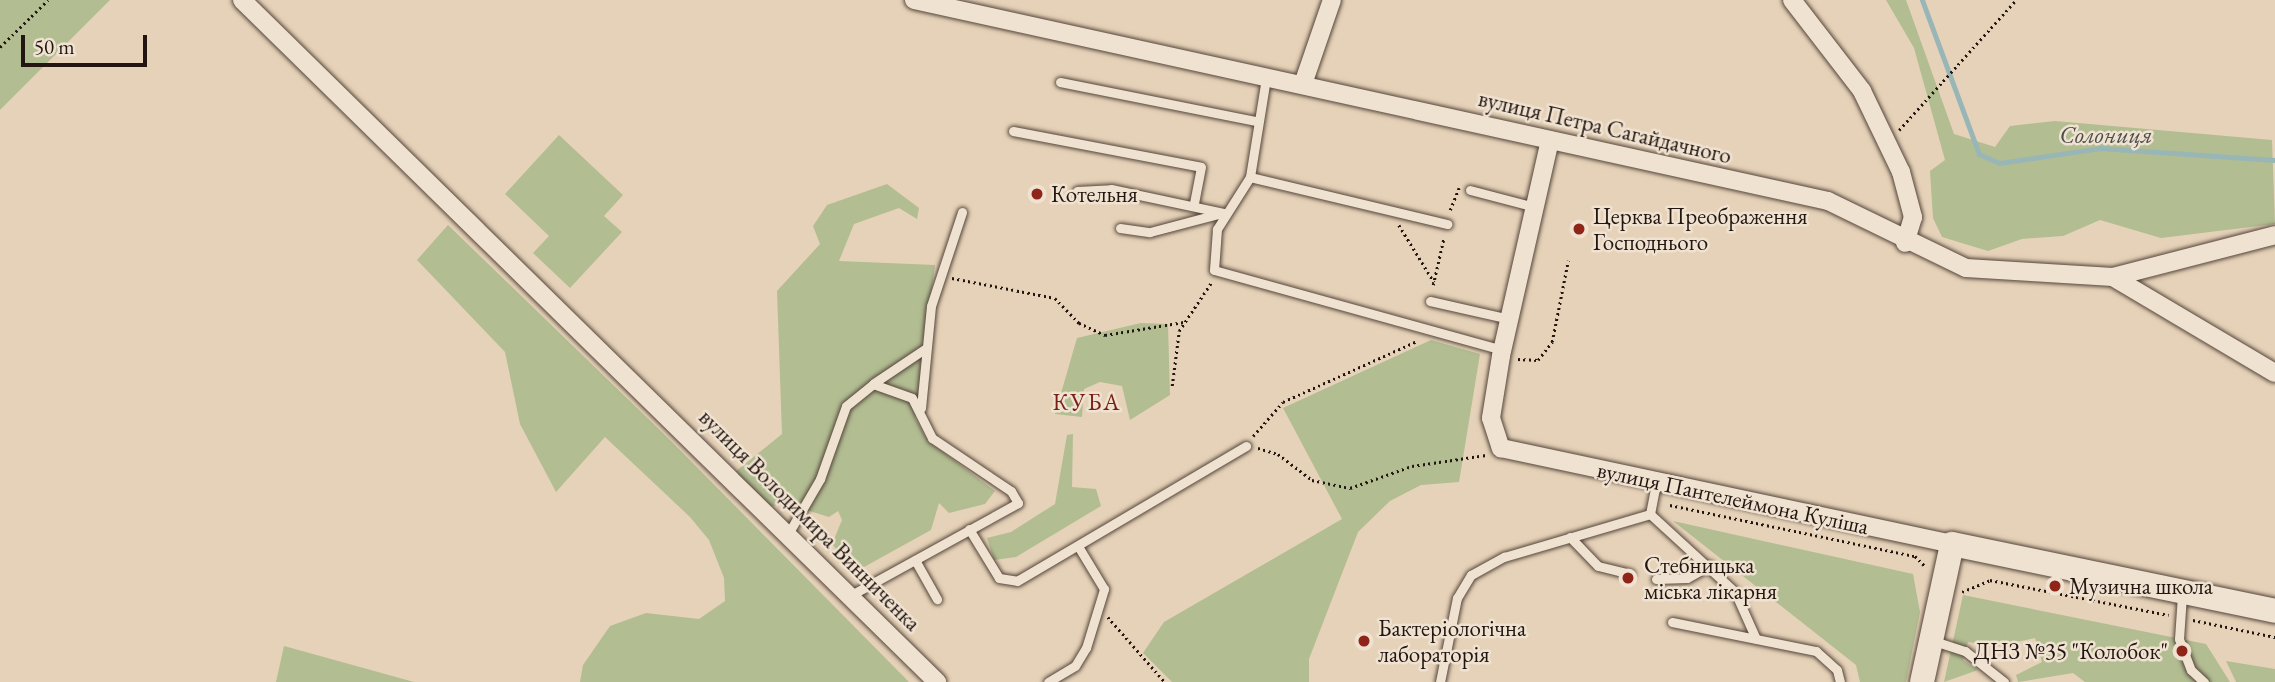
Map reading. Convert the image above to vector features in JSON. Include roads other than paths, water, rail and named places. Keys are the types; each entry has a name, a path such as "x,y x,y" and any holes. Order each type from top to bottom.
{"street":[{"name":"вулиця Володимира Винниченка","path":"242,0 647,393 937,682"},
{"name":"вулиця Петра Сагайдачного","path":"915,0 1828,201 1905,243 1966,268 2113,277 2275,235"},
{"path":"1303,84 1332,0"},
{"path":"1792,0 1862,91 1887,142 1910,198 1913,217 1905,243"},
{"path":"1502,353 1550,140"},
{"path":"2113,277 2275,373"},
{"name":"вулиця Пантелеймона Куліша","path":"1502,353 1491,418 1501,448 2275,611"},
{"path":"1922,682 1952,544"}],"lane":[{"path":"1266,78 1256,121 1250,177 1224,214 1214,270 1438,331 1502,353"},
{"path":"1060,82 1256,121"},
{"path":"1013,131 1201,167 1194,204"},
{"path":"1250,177 1447,224"},
{"path":"1077,191 1111,188 1194,204 1224,214"},
{"path":"1470,190 1535,207"},
{"path":"851,595 1018,503 1005,485 932,438 921,408 926,348 942,276 962,212"},
{"path":"1120,228 1150,232 1224,214"},
{"path":"1430,301 1509,319"},
{"path":"788,534 820,479 846,406 926,348"},
{"path":"873,384 900,390 921,408"},
{"path":"969,529 991,569 1008,582 1078,546 1247,446"},
{"path":"1650,514 1656,482"},
{"path":"1440,682 1457,598 1471,575 1504,556 1650,514"},
{"path":"1650,514 1710,565 1735,592 1756,639"},
{"path":"1570,537 1598,566 1630,573"},
{"path":"1048,682 1075,666 1104,589 1078,546"},
{"path":"915,560 937,599"},
{"path":"1656,579 1687,578 1710,565"},
{"path":"2182,592 2178,617 2191,670 2204,682"},
{"path":"1672,622 1816,651 1837,670 1840,682"},
{"path":"1931,640 1965,651 2004,682"}],"waterway":[{"name":"Солониця","path":"1922,0 1979,154 1999,163 2100,148 2275,160"}],"place":[{"name":"Котельня","path":"1037,194"},
{"name":"Церква Преображення Господнього","path":"1579,229"},
{"name":"Стебницька міська лікарня","path":"1628,578"},
{"name":"Музична школа","path":"2055,586"},
{"name":"Бактеріологічна лабораторія","path":"1364,641"},
{"name":"ДНЗ №35 \"Колобок\"","path":"2182,651"}],"district":[{"name":"КУБА","path":"1087,402"}]}
